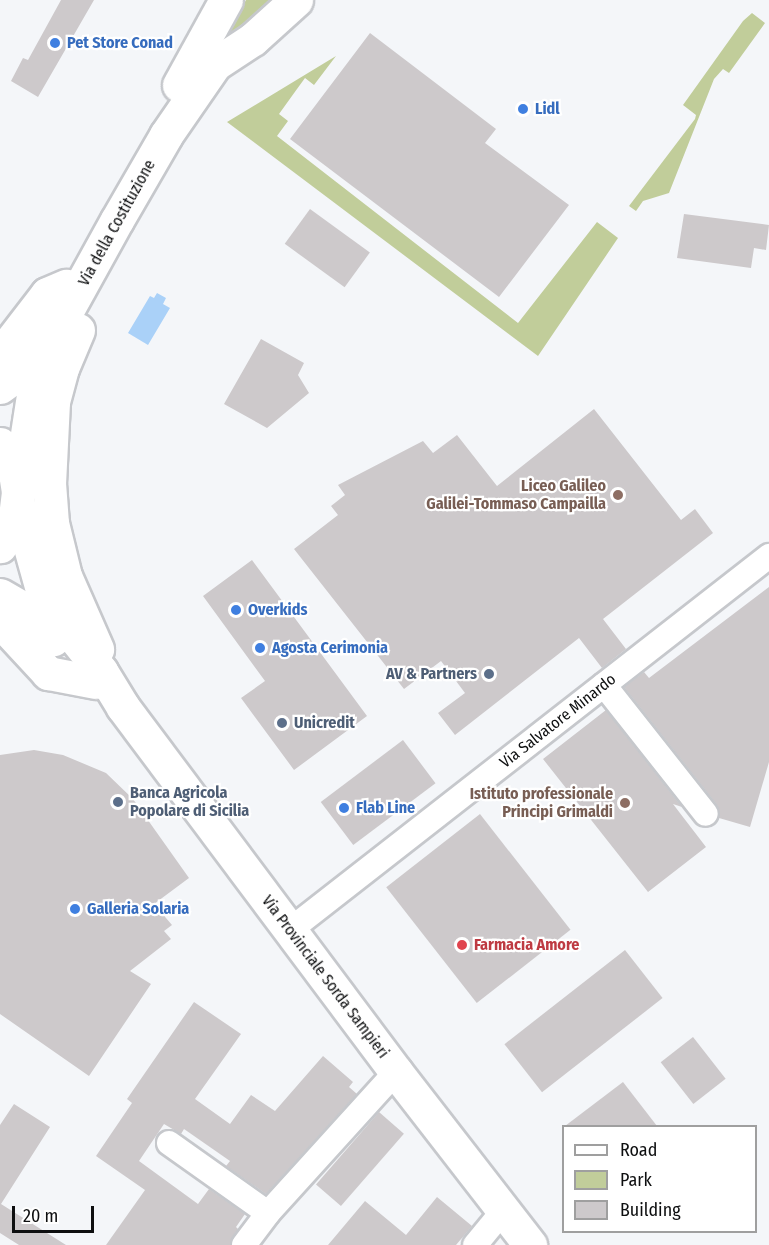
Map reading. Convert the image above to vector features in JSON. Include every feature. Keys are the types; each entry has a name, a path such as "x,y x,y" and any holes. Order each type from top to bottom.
{"street":[{"name":"Via della Costituzione","path":"0,387 11,379 24,361 226,0"},
{"name":"Via della Costituzione","path":"18,498 38,363 117,220 166,135 215,64 253,39 296,0"},
{"path":"98,677 97,648 65,576 52,523 49,442 53,402 62,368 75,335 97,298 117,220"},
{"path":"0,355 47,294 66,286"},
{"path":"0,444 15,473 18,498 45,602 98,677"},
{"path":"0,546 14,523 18,498"},
{"name":"Via Salvatore Minardo","path":"290,930 769,556"},
{"path":"0,595 26,610 98,677"},
{"path":"0,621 48,673 98,677"},
{"name":"Via Provinciale Sorda Sampieri","path":"98,677 123,707 396,1072 530,1245"},
{"path":"604,685 706,814"},
{"path":"244,1245 268,1213 396,1072"},
{"path":"170,1143 268,1213"},
{"path":"475,1245 503,1211"}],"green space":[{"path":"246,0 275,0 223,40"},
{"path":"752,13 765,23 729,73 723,69 714,79 669,193 643,201 636,211 629,206 695,119 696,115 683,105 743,21"},
{"path":"336,56 314,85 305,78 279,114 288,121 277,136 518,323 597,222 618,238 538,356 227,122"}],"water":[{"path":"157,293 166,298 163,304 170,308 148,345 128,333 150,296 154,298"}],"building":[{"path":"61,0 94,0 38,97 11,81 23,58 28,60"},
{"path":"370,33 496,129 485,143 569,205 499,297 290,139"},
{"path":"310,209 370,252 345,287 285,244"},
{"path":"684,214 769,225 766,250 754,248 751,268 677,258"},
{"path":"261,339 304,363 298,375 309,393 267,428 224,404"},
{"path":"594,409 681,520 695,509 713,533 603,619 626,649 602,668 579,638 455,735 438,713 465,693 441,661 404,689 294,549 338,515 331,506 345,495 338,485 423,441 433,453 457,435 497,486"},
{"path":"252,560 367,716 294,770 241,698 265,681 203,596"},
{"path":"769,587 769,762 750,827 719,818 717,805 624,687 644,672 649,678"},
{"name":"Istituto professionale Principi Grimaldi","path":"606,710 682,807 673,804 706,847 648,892 543,759"},
{"path":"403,740 435,783 353,845 321,802"},
{"name":"Galleria Solaria","path":"34,750 63,755 106,773 133,799 189,878 154,904 172,925 164,931 171,939 130,971 151,984 89,1076 0,1014 0,755"},
{"path":"480,814 571,930 477,1003 386,887"},
{"path":"625,950 663,998 542,1092 504,1044"},
{"path":"194,1002 241,1034 195,1099 230,1124 251,1095 275,1111 323,1056 353,1082 349,1087 357,1094 266,1194 226,1166 230,1161 184,1129 181,1134 164,1124 139,1161 198,1204 209,1189 245,1214 236,1227 238,1229 230,1245 106,1245 145,1190 96,1156 132,1103 127,1099"},
{"path":"693,1037 726,1079 693,1104 661,1062"},
{"path":"623,1082 656,1125 566,1125"},
{"path":"14,1104 50,1127 1,1204 66,1245 19,1245 0,1233 0,1125"},
{"path":"379,1112 404,1134 341,1206 316,1184"},
{"path":"437,1197 472,1226 456,1245 328,1245 365,1201 406,1235"}],"place":[{"name":"Pet Store Conad","path":"55,43"},
{"name":"Lidl","path":"523,109"},
{"name":"Liceo Galileo Galilei-Tommaso Campailla","path":"618,495"},
{"name":"Overkids","path":"236,610"},
{"name":"Agosta Cerimonia","path":"260,648"},
{"name":"AV & Partners","path":"489,674"},
{"name":"Unicredit","path":"282,723"},
{"name":"Banca Agricola Popolare di Sicilia","path":"118,802"},
{"name":"Istituto professionale Principi Grimaldi","path":"625,803"},
{"name":"Flab Line","path":"344,808"},
{"name":"Galleria Solaria","path":"75,909"},
{"name":"Farmacia Amore","path":"462,945"}]}
